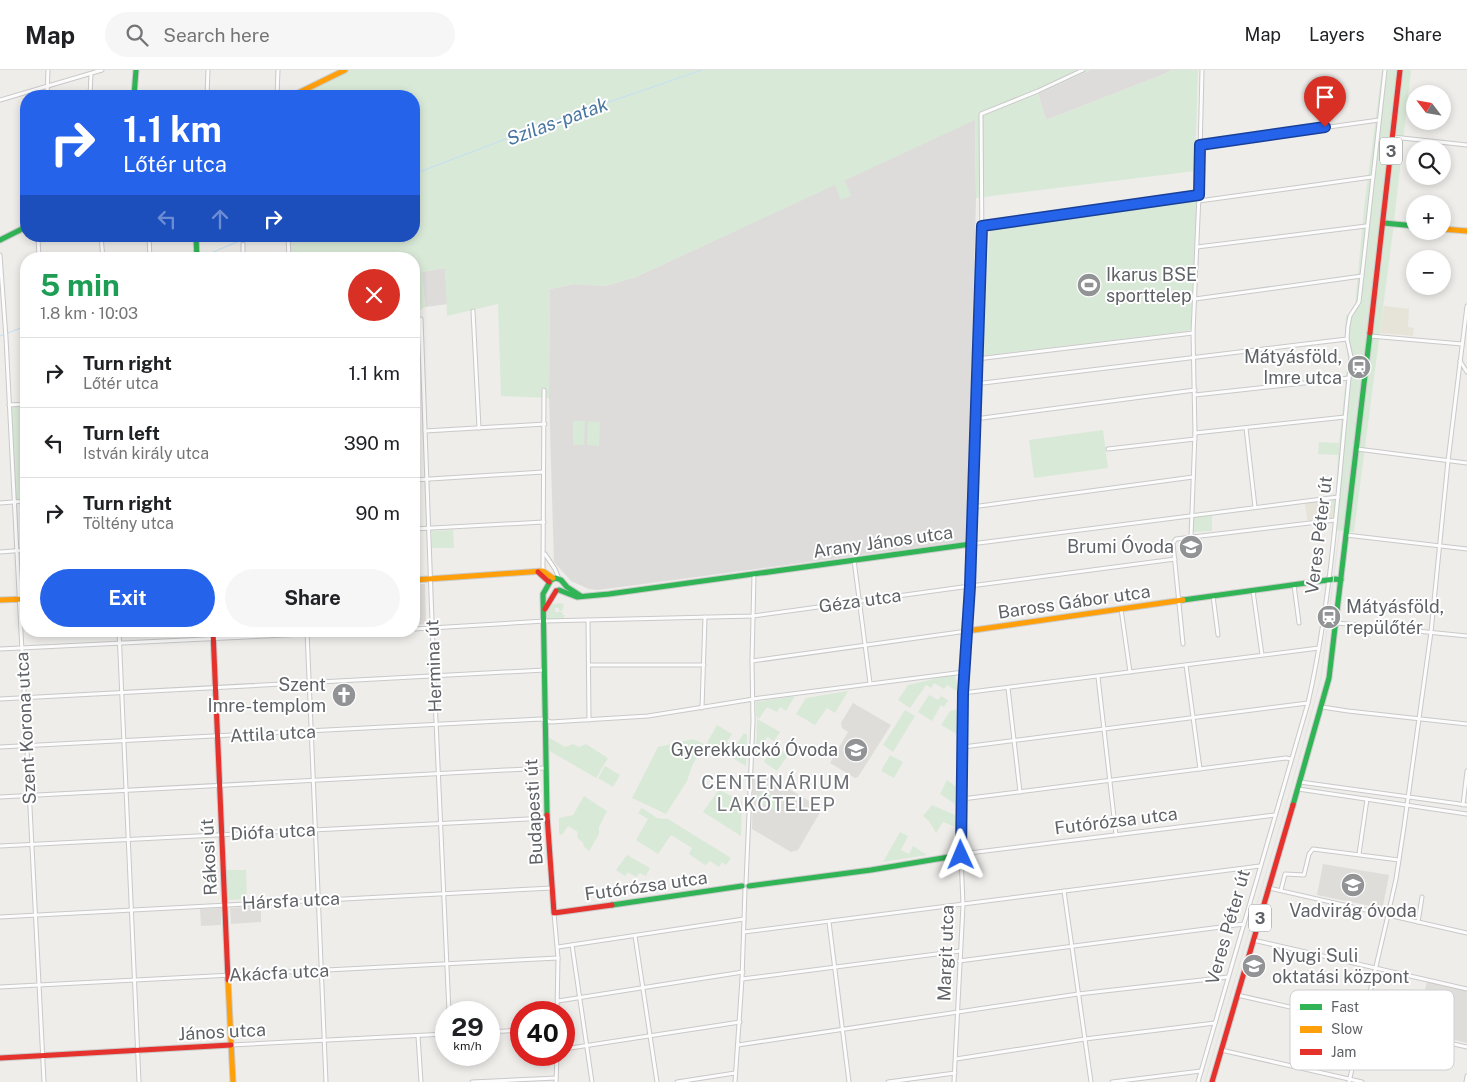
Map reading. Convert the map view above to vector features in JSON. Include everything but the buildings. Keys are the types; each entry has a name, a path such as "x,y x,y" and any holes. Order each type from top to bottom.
{"street":[{"path":"47,90 48,70"},
{"path":"34,90 102,70"},
{"path":"134,90 136,70"},
{"path":"207,90 208,70"},
{"path":"277,90 278,70"},
{"path":"304,90 345,70"},
{"name":"Margit utca","path":"954,1082 963,905 961,799 963,693 970,586 974,419 982,226 981,114 1083,70"},
{"path":"1191,537 1196,433 1193,333 1202,70"},
{"name":"Veres Péter út","path":"1198,1082 1308,702 1319,648 1338,496 1351,357 1347,339 1350,316 1359,302 1366,226 1385,70"},
{"name":"Veres Péter út","path":"1212,1082 1322,707 1330,672 1384,223 1400,70"},
{"path":"90,74 90,90"},
{"path":"0,100 20,94"},
{"path":"1200,145 1379,120"},
{"path":"1392,137 1467,145"},
{"path":"1199,201 1372,177"},
{"path":"982,226 1199,195"},
{"path":"1384,223 1406,225"},
{"path":"1197,247 1366,226"},
{"path":"0,240 20,230"},
{"path":"1451,230 1467,231"},
{"path":"243,244 244,252"},
{"name":"Szent Korona utca","path":"0,255 6,331 20,615"},
{"path":"1195,299 1362,276"},
{"path":"1371,990 1399,860 1420,718 1431,632 1448,461 1462,344 1466,329 1467,306"},
{"path":"473,311 479,428"},
{"name":"Hermina út","path":"420,319 449,1001"},
{"path":"977,359 1193,333"},
{"path":"1370,336 1462,344"},
{"path":"976,384 1347,339"},
{"path":"1460,361 1467,372"},
{"path":"1195,395 1349,378"},
{"path":"544,390 544,552 541,571 546,577 581,596"},
{"path":"974,419 1195,390"},
{"path":"9,405 20,404"},
{"path":"1196,433 1345,417"},
{"path":"425,431 545,424"},
{"path":"1246,428 1255,507"},
{"path":"1108,449 1195,439"},
{"path":"1357,449 1467,463"},
{"path":"420,480 544,472"},
{"path":"972,507 1194,477"},
{"name":"Arany János utca","path":"557,591 577,597 1338,496"},
{"path":"0,503 20,502"},
{"path":"1183,644 1173,543 1176,539 1335,520"},
{"path":"420,529 544,522"},
{"path":"1346,535 1467,549"},
{"path":"0,552 20,550"},
{"path":"544,552 555,569 552,590 557,591"},
{"name":"Géza utca","path":"420,628 544,621 753,616 1175,559"},
{"path":"854,560 870,684"},
{"path":"420,580 541,571"},
{"path":"735,1082 743,972 754,574"},
{"name":"Budapesti út","path":"553,580 543,594 545,768 552,888 558,947 558,1001"},
{"name":"Baross Gábor utca","path":"752,661 1328,580 1341,580"},
{"path":"544,610 562,584"},
{"path":"1294,585 1299,623"},
{"path":"1253,591 1262,655"},
{"path":"1213,596 1218,635"},
{"path":"0,600 19,599"},
{"path":"1121,609 1130,672"},
{"path":"702,708 705,617"},
{"path":"588,620 589,720"},
{"path":"1337,623 1467,636"},
{"name":"Szent Korona utca","path":"21,637 44,1082"},
{"path":"119,637 139,1082"},
{"path":"0,649 229,637"},
{"path":"307,637 326,1082"},
{"name":"Rákosi út","path":"213,638 233,1082"},
{"path":"963,693 1319,648"},
{"path":"589,665 704,665"},
{"path":"1186,665 1200,769"},
{"path":"0,699 545,670"},
{"name":"Attila utca","path":"0,748 541,719 551,722 648,716 752,700 964,672"},
{"path":"1098,677 1116,835"},
{"path":"1008,688 1020,792"},
{"path":"963,748 1308,702"},
{"path":"1322,707 1467,724"},
{"path":"961,799 1286,758 1291,759"},
{"path":"0,797 545,768"},
{"path":"1300,782 1465,805 1467,770"},
{"path":"1298,789 1467,814"},
{"path":"1359,854 1367,799"},
{"name":"Futórózsa utca","path":"554,913 871,870 961,854 1275,815"},
{"name":"Diófa utca","path":"0,846 547,818"},
{"path":"1281,890 1285,874 1304,874 1309,854 1313,849 1399,860"},
{"path":"744,932 1260,866"},
{"name":"Hársfa utca","path":"0,917 552,888"},
{"path":"1269,888 1467,933"},
{"path":"1064,891 1091,1082"},
{"path":"1418,922 1422,897"},
{"path":"558,947 744,919"},
{"path":"829,922 849,1082"},
{"path":"959,960 1244,924"},
{"path":"635,936 657,1082"},
{"path":"1253,940 1467,989"},
{"path":"572,945 592,1082"},
{"path":"742,979 960,951"},
{"name":"Akácfa utca","path":"0,987 558,958"},
{"path":"558,1001 743,972"},
{"path":"738,1045 1078,994 1228,977"},
{"path":"1237,995 1290,1007"},
{"path":"575,1047 740,1022"},
{"path":"956,1059 1085,1039 1215,1023"},
{"name":"János utca","path":"0,1058 435,1035"},
{"path":"418,1036 421,1082"},
{"path":"1454,1044 1467,1047"},
{"path":"1221,1050 1290,1067"},
{"path":"472,1082 556,1080 557,1066"},
{"path":"1304,1070 1362,1082"},
{"path":"1112,1082 1201,1071"},
{"path":"677,1082 736,1073"},
{"path":"888,1082 955,1073"},
{"path":"1466,1082 1467,1076"}],"shaded area":[{"path":"1090,70 1172,70 1046,120 1038,94"},
{"path":"975,119 976,198 967,541 598,590 589,589 571,581 554,562 549,398 550,289 574,284 605,286 636,277"},
{"path":"445,268 448,304 425,307 422,272"},
{"path":"1384,306 1409,309 1408,327 1414,328 1413,336 1380,333"},
{"path":"1332,500 1333,518 1307,520 1305,503"},
{"path":"420,584 425,584 426,624 420,624"},
{"name":"Gyerekkuckó Óvoda","path":"853,703 891,725 858,777 855,778 830,763 848,732 842,728 841,723"},
{"path":"763,773 822,809 798,850 791,852 752,829 753,777 762,778"},
{"name":"Vadvirág óvoda","path":"1323,864 1389,875 1383,906 1380,908 1317,895"},
{"path":"261,906 261,922 231,924 230,908"},
{"path":"221,908 221,925 201,926 200,909"},
{"path":"1427,981 1467,990 1467,1043 1454,1040 1454,990 1425,990"}],"green space":[{"path":"349,70 1090,70 1038,94 1046,120 1172,70 1198,70 1195,171 976,198 975,120 636,277 605,286 574,284 550,289 549,398 501,396 498,304 447,316 445,268 422,272 425,307 420,310 420,252 291,252 290,242 420,242 420,90 309,90"},
{"path":"1382,70 1411,70 1409,85 1406,85 1406,115 1393,231 1354,532 1333,530 1332,495 1336,494 1338,455 1318,454 1319,442 1339,443 1348,359 1345,337 1346,315 1349,315 1355,306 1364,208"},
{"path":"845,181 851,196 841,200 835,185"},
{"name":"Ikarus BSE sporttelep","path":"1197,198 1191,329 1188,331 981,356 990,228"},
{"path":"20,404 20,502 14,502 9,405"},
{"path":"573,421 585,421 584,445 573,445"},
{"path":"588,421 600,422 599,446 587,445"},
{"path":"1103,430 1108,468 1034,478 1029,440"},
{"path":"1212,515 1212,531 1193,532 1194,517"},
{"path":"453,530 454,548 432,548 432,531"},
{"path":"564,604 562,611 559,611 559,608 555,608 555,612 562,612 565,615 563,618 547,619 546,609 549,605"},
{"path":"955,674 958,692 947,685 944,689 934,683 931,688 926,685 910,708 898,700 908,685"},
{"path":"848,691 835,713 827,708 815,725 796,714 806,698"},
{"path":"929,695 938,700 941,696 948,700 944,707 941,705 932,721 918,712"},
{"path":"795,696 786,711 780,707 777,712 767,707 759,719 756,716 756,702"},
{"path":"959,709 959,735 941,725 950,711"},
{"path":"905,710 915,716 893,752 883,745"},
{"path":"757,719 780,732 774,741 767,737 756,757"},
{"path":"717,725 732,734 727,742 735,747 744,733 747,735 746,766 707,743"},
{"path":"548,737 565,747 573,744 579,747 586,744 608,758 596,778 548,750"},
{"path":"693,739 704,744 692,766 687,781 666,814 632,798 658,747"},
{"path":"773,746 788,755 777,771 764,762"},
{"path":"890,755 903,762 894,778 881,771"},
{"path":"605,766 620,775 613,787 598,778"},
{"path":"947,780 956,787 955,804 940,794"},
{"path":"763,789 783,802 777,812 756,800"},
{"path":"720,790 742,802 741,836 703,812"},
{"path":"584,796 607,811 599,827 599,834 589,851 577,837 578,832 568,826 562,835 559,834 559,818 573,815"},
{"path":"932,805 955,815 956,827 943,822 936,833 929,821 923,816"},
{"path":"642,808 657,818 668,819 731,858 726,865 722,862 719,867 710,861 705,865 689,854 692,848 671,835 658,854 636,840 648,819 638,813"},
{"path":"900,832 908,836 901,850 909,854 913,846 927,855 883,862"},
{"path":"627,855 650,868 646,876 640,873 636,877 628,872 625,876 616,870"},
{"path":"226,870 246,870 247,899 227,900"}],"waterway":[{"name":"Szilas-patak","path":"420,172 545,124 702,70"},
{"name":"Szilas-patak","path":"213,252 237,242"},
{"name":"Szilas-patak","path":"0,336 20,328"}],"tram line":[{"path":"1205,1082 1290,792 1321,678 1355,407 1392,70"}],"traffic: fast":[{"path":"134,90 136,70"},
{"path":"1384,223 1406,225"},
{"path":"0,240 20,230"},
{"path":"196,242 197,252"},
{"path":"1293,805 1329,678 1370,333"},
{"path":"559,590 577,597 609,594 971,544 966,631"},
{"path":"547,815 543,594 551,580 556,578 581,596"},
{"path":"1183,600 1335,579 1341,580"},
{"path":"749,886 871,870 961,855 961,850"},
{"path":"612,905 742,886"}],"traffic: slow":[{"path":"304,90 345,70"},
{"path":"1451,230 1467,231"},
{"path":"420,580 543,571 553,578"},
{"path":"0,600 20,599"},
{"path":"967,631 1183,600"},
{"path":"961,850 963,693 966,631"},
{"path":"228,980 233,1082"}],"traffic: jam":[{"path":"1370,333 1400,70"},
{"path":"538,572 549,582"},
{"path":"545,609 556,591"},
{"path":"213,637 228,980"},
{"path":"1212,1082 1293,805"},
{"path":"547,815 554,913 612,905"},
{"path":"0,1058 231,1045"}],"place":[{"name":"Ikarus BSE sporttelep","path":"1089,285"},
{"name":"Mátyásföld, Imre utca","path":"1359,367"},
{"name":"Brumi Óvoda","path":"1191,547"},
{"name":"Mátyásföld, repülőtér","path":"1329,617"},
{"name":"Szent Imre-templom","path":"344,695"},
{"name":"Gyerekkuckó Óvoda","path":"856,750"},
{"name":"Vadvirág óvoda","path":"1353,885"},
{"name":"Nyugi Suli oktatási központ","path":"1254,966"}],"district":[{"name":"CENTENÁRIUM LAKÓTELEP","path":"776,793"}],"route":[{"path":"961,855 963,693 970,586 982,226 1199,195 1200,145 1325,127"}]}
